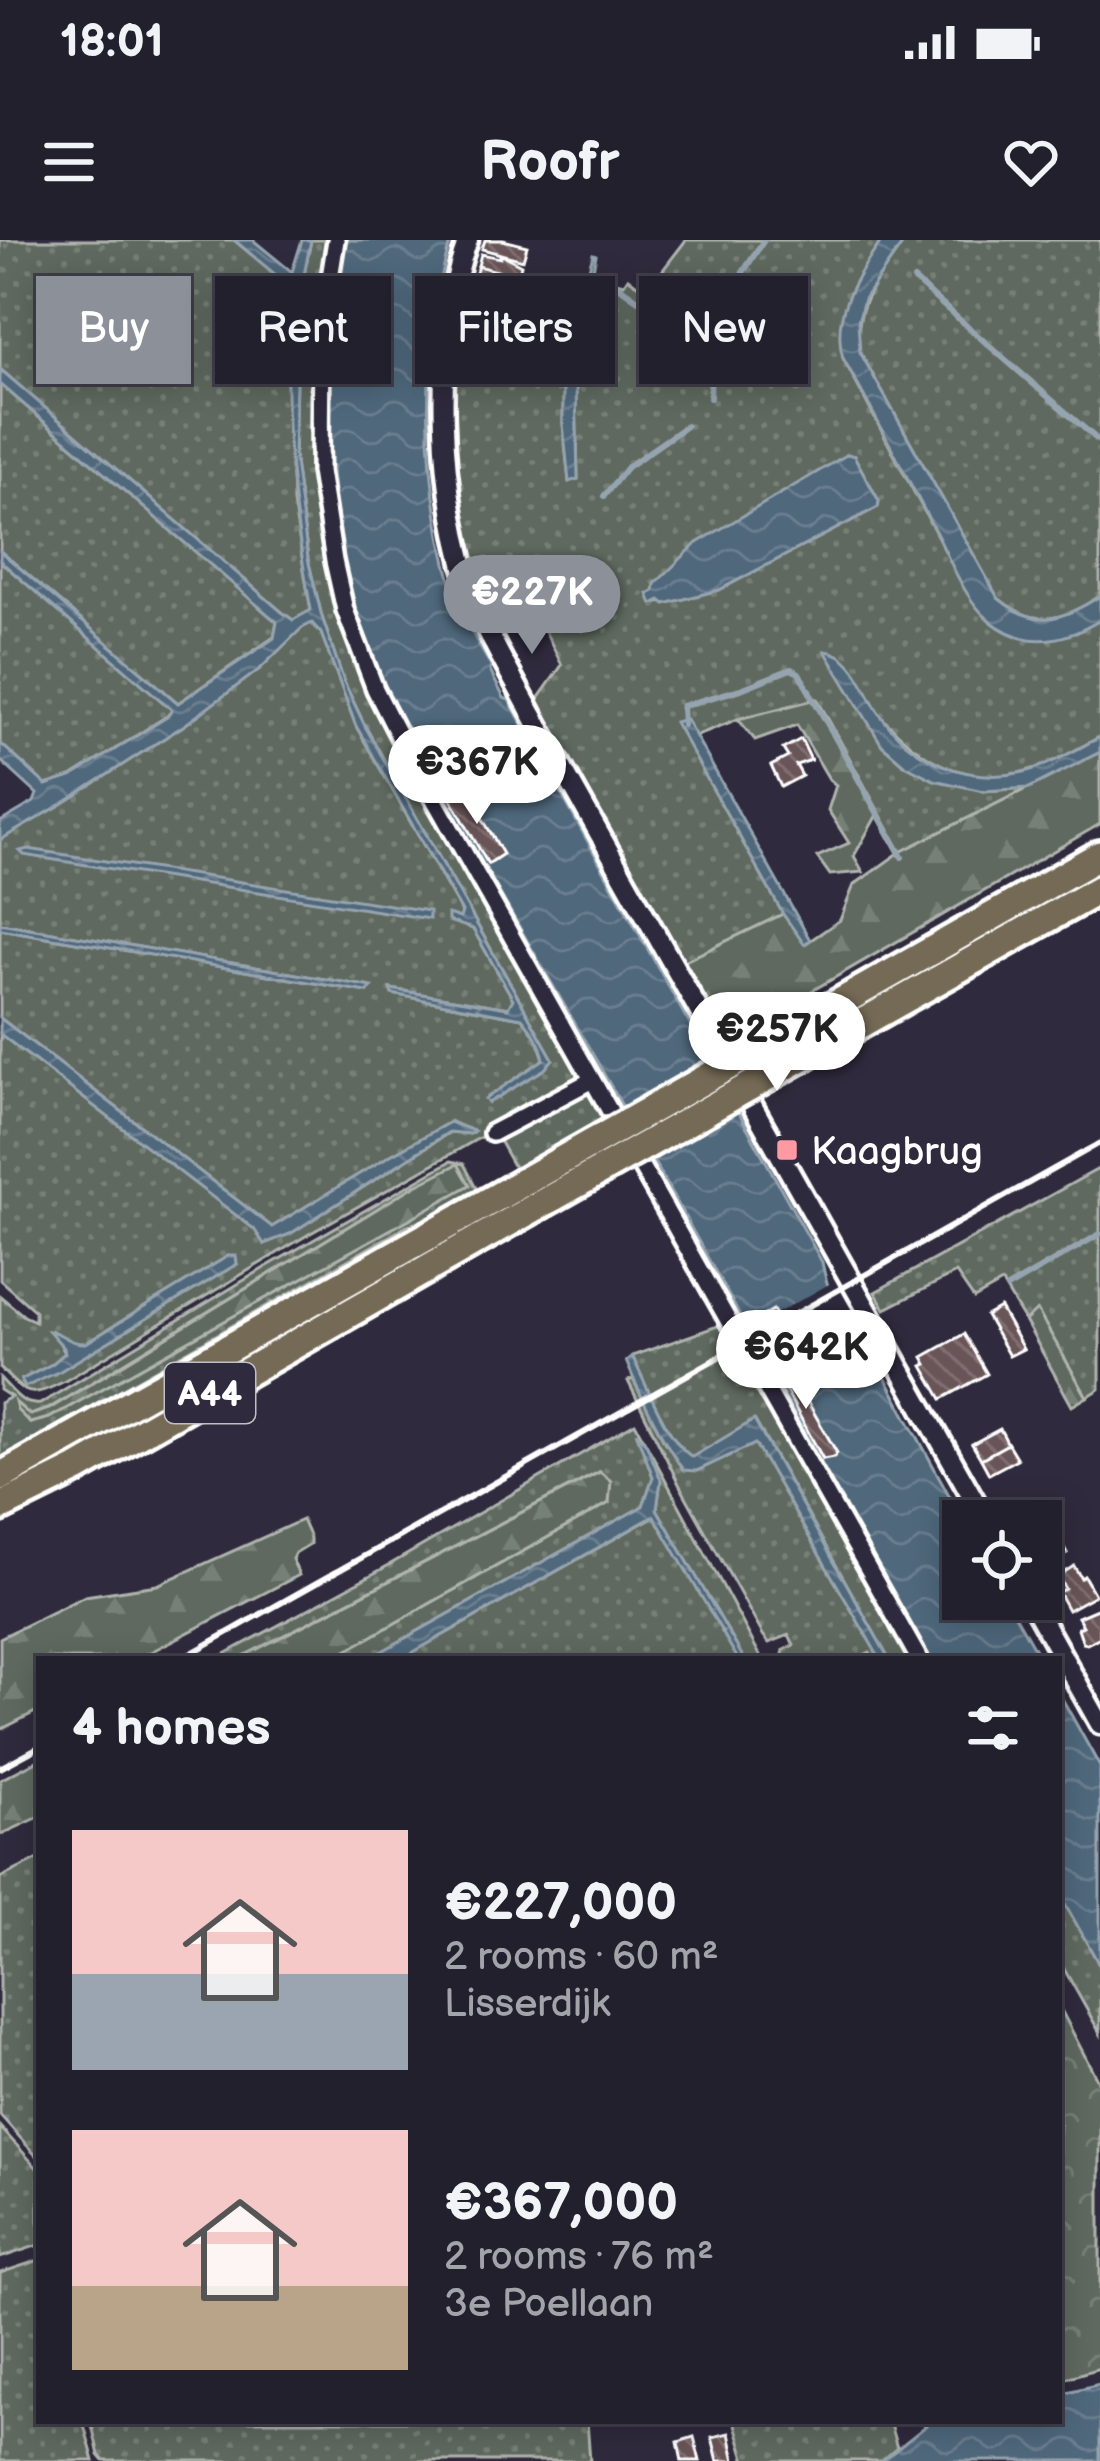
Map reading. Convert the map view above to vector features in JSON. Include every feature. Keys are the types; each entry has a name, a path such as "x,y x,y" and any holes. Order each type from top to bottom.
{"highway":[{"name":"A44","path":"862,1007 1100,855"},
{"name":"A44","path":"0,1477 474,1226 862,1007 1100,889"},
{"name":"A44","path":"0,1508 77,1469 474,1226"}],"street":[{"path":"336,240 320,334 320,471 334,561 358,649 394,727 917,1656"},
{"path":"468,240 453,301 445,409 452,514 475,601 544,736 974,1500"},
{"path":"493,1133 592,1080"},
{"path":"1042,1620 1062,1656"},
{"path":"1062,1656 1100,1724"}],"green space":[{"path":"0,240 234,240 277,276 215,276 215,384 289,384 293,502 311,611 293,620 282,612 0,369"},
{"path":"311,240 328,240 322,276 304,276"},
{"path":"686,240 882,240 849,295 842,322 843,358 950,560 985,616 1076,633 1100,620 1100,737 1050,763 1011,774 977,775 946,767 919,751 894,730 826,651 882,745 905,765 983,791 1029,788 901,852 817,699 738,719 695,736 686,720 676,723 783,914 683,962 561,749 538,699 562,665 542,625 500,626 482,587 460,507 455,466 454,384 563,384 569,481 578,479 575,384 615,384 615,282 624,284 628,278 639,287 639,384 808,384 808,276 658,276","holes":["854,456 878,507 719,590 653,603 655,591"]},
{"path":"905,240 1100,240 1100,596 1074,611 1037,618 998,598 860,352 864,305"},
{"path":"0,384 277,622 274,637 178,703 0,551"},
{"path":"296,384 314,384 316,471 346,631 578,1073 559,1093 309,1234 65,1381 29,1392 0,1368 0,1296 35,1321 35,1311 0,1280 0,1034 255,1229 264,1244 290,1234 450,1132 473,1131 450,1122 272,1227 0,1018 0,929 368,992 371,987 0,923 0,840 186,724 302,628 311,623 321,633 356,726 462,913 460,918 473,929 513,999 509,1008 391,989 392,994 522,1018 536,1035 544,1059 486,1098 553,1059 344,682 308,559 294,455","holes":["228,1256 237,1264 60,1371 24,1386 21,1380 65,1353 54,1332 74,1344 86,1343"]},
{"path":"0,561 173,709 71,777 46,785 0,743"},
{"path":"817,699 878,813 854,856 863,872 830,875 817,857 849,843 828,810 836,785 797,725 755,740 738,719"},
{"path":"1100,752 1100,824 727,1040 683,962 783,914 805,944 840,920 854,885 900,852"},
{"path":"584,1090 591,1091 606,1118 515,1169 497,1137"},
{"path":"451,1161 464,1164 480,1195 409,1225 0,1458 0,1403 11,1397 0,1390 0,1378 22,1400 40,1404","holes":["469,1184 49,1418 30,1423 17,1404 30,1415 48,1409 416,1185"]},
{"path":"458,1164 470,1185 413,1217 49,1418 30,1423 17,1410 15,1402 30,1415 49,1409"},
{"path":"1100,1168 1100,1389 1087,1397 1037,1311 1025,1321 1002,1283 974,1299 956,1273 885,1309 875,1292"},
{"path":"1037,1310 1087,1397 1072,1406 1025,1321"},
{"path":"723,1324 910,1656 887,1656 755,1421 692,1458 666,1425 632,1356"},
{"path":"633,1379 665,1443 697,1471 755,1443 878,1656 870,1652 862,1656 783,1656 794,1645 789,1635 769,1643 679,1484 628,1381"},
{"path":"635,1423 760,1656 742,1656 657,1509 661,1480 650,1468 653,1477 643,1506 373,1656 336,1656 609,1503 599,1472 244,1656 222,1656"},
{"path":"600,1472 611,1481 609,1503 336,1656 244,1656"},
{"path":"655,1516 736,1656 406,1656"},
{"path":"302,1520 310,1538 310,1544 292,1559 299,1575 143,1656 36,1656 36,1712 0,1730 0,1638 85,1596 157,1585"},
{"path":"36,1762 36,1818 0,1835 0,1780"},
{"path":"36,1860 36,2156 0,2115 0,1878"},
{"path":"1062,1898 1100,1966 1100,2033 1062,1965"},
{"path":"1062,2012 1100,2085 1100,2368 1062,2379"},
{"path":"0,2127 36,2167 36,2246 0,2258"},
{"path":"36,2261 36,2424 84,2424 94,2461 0,2461 0,2273"},
{"path":"92,2424 587,2424 590,2461 104,2461"},
{"path":"735,2424 890,2424 897,2448 882,2461 746,2461"}],"water":[{"path":"234,240 253,240 292,272 302,240 311,240 304,276 277,276"},
{"path":"346,240 451,240 442,276 415,276 415,384 429,384 434,499 458,604 504,698 822,1262 834,1299 859,1329 952,1500 942,1500 942,1620 1018,1620 1038,1656 927,1656 386,689 368,650 345,564 330,384 391,384 391,276 340,276"},
{"path":"882,240 905,240 864,299 858,322 860,352 998,598 1025,615 1049,618 1100,596 1100,620 1086,628 1044,640 1015,635 988,619 958,578 843,358 843,310"},
{"path":"0,369 293,620 311,610 297,522 287,384 296,384 294,455 308,559 344,682 553,1059 545,1069 488,1103 485,1099 544,1059 541,1048 522,1018 392,994 390,989 508,1008 513,999 473,929 448,921 448,914 460,918 462,912 356,726 321,633 312,623 186,724 0,840 0,822 34,802 37,794 0,760 0,743 46,785 71,777 172,710 0,561 0,551 178,703 274,638 277,622 0,384"},
{"path":"563,384 575,384 578,479 569,482"},
{"path":"848,454 854,456 878,507 719,590 652,604 648,594 655,584 697,543"},
{"path":"825,651 850,665 878,711 905,743 941,764 981,775 1003,775 1044,765 1100,737 1100,752 1029,788 983,791 934,780 905,765 882,745"},
{"path":"686,719 810,940 804,944 675,722"},
{"path":"20,851 429,911 429,919"},
{"path":"0,923 372,987 367,992 0,929"},
{"path":"0,1018 272,1227 450,1122 474,1131 449,1132 290,1234 264,1244 254,1229 0,1034"},
{"path":"228,1256 236,1256 237,1264 60,1371 25,1387 21,1380 65,1353 49,1331 86,1343"},
{"path":"632,1356 666,1425 692,1457 754,1420 887,1656 878,1656 755,1444 696,1471 683,1470 626,1361"},
{"path":"636,1432 646,1443 661,1480 657,1509 742,1656 736,1656 654,1516 406,1656 373,1656 643,1506 653,1477"},
{"path":"1062,1698 1100,1767 1100,1966 1062,1898"},
{"path":"1100,2384 1100,2461 882,2461 928,2424 1062,2424 1062,2393"}],"pier":[{"path":"831,1283 847,1310 757,1360 742,1333"}],"building":[{"path":"485,240 527,246 523,260 482,249"},
{"path":"481,254 504,256 521,265 518,276 478,266"},
{"path":"478,266 514,276 475,276"},
{"path":"801,739 811,760 796,765 802,776 781,787 771,766 788,757 783,749"},
{"path":"466,790 503,854 488,864 451,799"},
{"path":"1000,1308 1023,1349 1009,1356 986,1316"},
{"path":"773,1310 793,1345 770,1358 750,1323"},
{"path":"964,1334 987,1374 942,1399 923,1366 927,1364 923,1357"},
{"path":"786,1364 837,1453 834,1457 823,1459 774,1369"},
{"path":"1000,1429 1008,1444 981,1459 972,1444"},
{"path":"1008,1444 1017,1459 989,1474 981,1459"},
{"path":"1074,1566 1095,1595 1068,1610 1062,1599 1062,1574"},
{"path":"1099,1608 1100,1637 1083,1643 1078,1617"},
{"path":"729,2433 735,2461 718,2461 712,2437"},
{"path":"694,2437 700,2461 682,2461 678,2442"}],"waterway":[{"path":"710,398 712,335 727,297 764,240"},
{"path":"914,280 1100,442"},
{"path":"615,284 639,301"},
{"path":"604,496 627,467 686,426"},
{"path":"683,725 682,706 791,669 799,673 902,857"},
{"path":"1007,1288 1100,1234"}],"railway":[{"path":"186,1656 1100,1143"},
{"path":"0,1768 36,1749"}],"place":[{"name":"Kaagbrug","path":"787,1150"}]}
